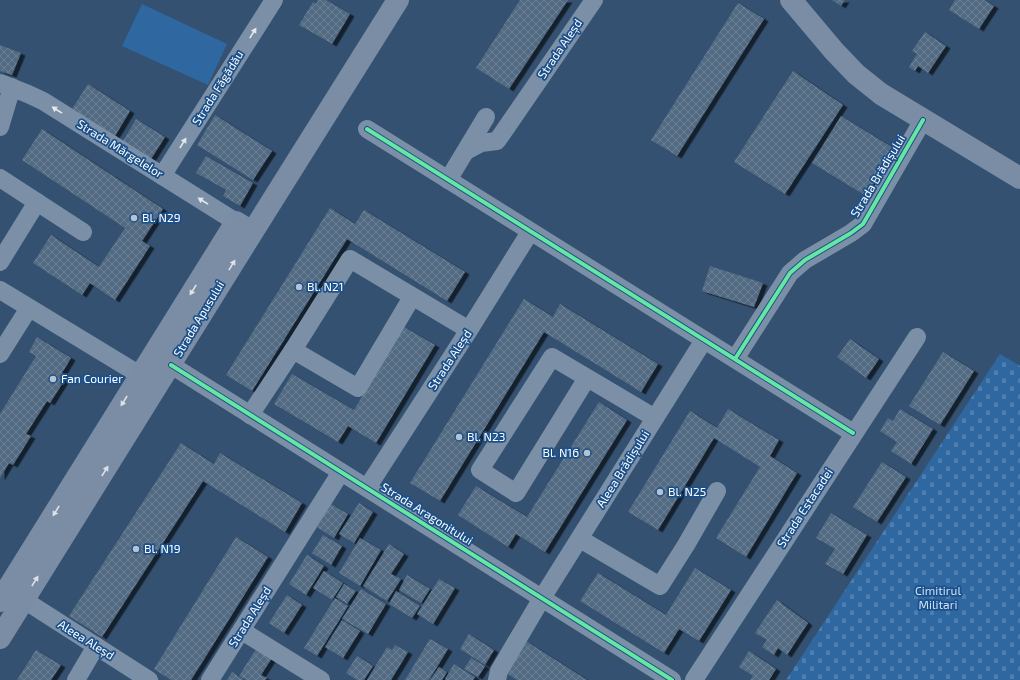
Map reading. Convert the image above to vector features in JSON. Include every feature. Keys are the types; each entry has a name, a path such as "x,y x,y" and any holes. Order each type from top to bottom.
{"main road":[{"name":"Strada Apusului","path":"0,638 8,593 140,375 244,227 398,0"},
{"path":"791,0 834,51 856,74 881,94 1020,178"},
{"name":"Strada Apusului","path":"8,593 170,365 244,227"},
{"path":"140,375 170,365"}],"street":[{"name":"Strada Făgădău","path":"162,176 274,0"},
{"name":"Strada Aleșd","path":"466,151 481,143 497,141 594,0"},
{"name":"Strada Mărgelelor","path":"6,85 43,102 244,227"},
{"path":"0,127 6,85"},
{"path":"448,180 486,117"},
{"name":"Strada Brădișului","path":"736,360 790,273 805,260 852,233 863,224 923,120"},
{"path":"367,129 854,433"},
{"path":"0,178 83,232"},
{"path":"0,262 37,202"},
{"name":"Strada Aleșd","path":"367,488 530,232"},
{"path":"250,415 350,259 469,330"},
{"path":"0,290 140,375"},
{"path":"293,350 358,388 412,297"},
{"path":"0,354 29,308"},
{"name":"Strada Estacadei","path":"694,680 917,337"},
{"name":"Aleea Brădișului","path":"497,680 499,671 542,598 704,340"},
{"path":"587,378 516,493 480,470 552,357 655,418"},
{"name":"Strada Aragonitului","path":"170,365 672,680"},
{"name":"Strada Aleșd","path":"210,680 341,472"},
{"path":"580,539 660,586 686,545 717,491"},
{"name":"Aleea Aleșd","path":"8,593 149,680"},
{"path":"242,631 321,680"},
{"path":"76,680 96,646"}],"green space":[{"path":"142,4 227,44 208,85 122,46"},
{"name":"Cimitirul Militari","path":"1000,354 1020,366 1020,680 786,680"}],"building":[{"path":"318,0 326,0 350,14 332,44 299,25 313,2 316,4"},
{"path":"520,0 568,0 509,89 476,68"},
{"path":"832,0 845,0 841,6"},
{"path":"955,0 984,0 994,6 979,29 949,10"},
{"path":"738,3 764,19 677,156 651,140"},
{"path":"925,32 946,46 928,73 918,66 915,71 909,67 917,54 912,51"},
{"path":"0,45 21,53 12,75 0,71"},
{"path":"793,71 843,105 785,194 734,162"},
{"path":"88,84 130,111 115,136 72,109"},
{"path":"215,115 272,151 253,180 197,145"},
{"path":"841,116 895,149 866,196 812,163"},
{"path":"136,119 165,137 151,159 123,141"},
{"name":"Bl. N29","path":"42,129 163,209 142,241 150,246 115,300 90,283 82,295 33,263 51,235 99,267 125,228 22,160"},
{"path":"206,156 253,183 240,206 223,196 226,190 196,173"},
{"name":"Bl. N21","path":"330,208 355,224 364,210 465,272 447,301 347,239 252,391 226,375"},
{"path":"710,266 763,283 754,307 702,291"},
{"name":"Bl. N23","path":"524,299 553,317 560,304 658,364 641,392 544,332 440,501 410,483"},
{"path":"404,327 435,345 376,443 348,426 338,442 274,404 292,374 354,410"},
{"path":"37,337 71,358 62,373 67,376 50,403 47,401 26,434 31,436 13,465 9,463 0,478 0,414 36,356 29,352"},
{"path":"850,339 879,359 866,378 837,357"},
{"path":"943,352 974,371 940,425 909,406"},
{"name":"Bl. N16","path":"599,402 627,420 545,552 516,534 508,547 458,515 476,486 527,517"},
{"name":"Bl. N25","path":"728,409 779,440 770,456 797,473 746,557 716,538 760,467 714,438 658,530 628,512 690,411 717,428"},
{"path":"900,409 933,429 911,464 891,451 897,442 880,431 888,418 893,421"},
{"name":"Bl. N19","path":"181,443 214,464 220,453 302,503 285,532 203,481 102,637 69,616"},
{"path":"882,462 906,477 877,522 853,507"},
{"path":"359,503 373,512 354,543 339,534"},
{"path":"331,504 348,514 334,538 317,527"},
{"path":"831,513 867,535 843,574 825,564 835,549 816,538"},
{"path":"323,535 342,546 331,565 312,553"},
{"path":"236,537 268,557 191,680 171,680 154,669"},
{"path":"360,538 381,550 360,586 339,573"},
{"path":"389,544 404,554 391,574 401,579 387,601 363,586"},
{"path":"307,555 324,566 306,595 289,584"},
{"path":"695,568 731,590 699,641 679,629 664,653 580,601 598,573 666,615"},
{"path":"324,571 343,583 332,600 313,588"},
{"path":"407,575 430,589 421,603 399,590"},
{"path":"439,579 455,588 433,624 417,614"},
{"path":"344,584 356,591 347,604 336,597"},
{"path":"361,589 386,604 368,634 342,619"},
{"path":"396,591 420,606 412,618 389,604"},
{"path":"287,595 302,605 284,633 269,623"},
{"path":"335,598 348,606 317,656 304,648"},
{"path":"777,600 808,623 787,655 778,648 774,655 762,647 767,640 755,633"},
{"path":"342,620 360,631 343,658 325,647"},
{"path":"469,634 494,650 485,665 460,649"},
{"path":"430,639 448,649 429,680 405,680"},
{"path":"526,641 587,680 517,680 506,673"},
{"path":"395,645 408,652 391,680 367,680 387,647 392,650"},
{"path":"256,649 272,658 261,675 267,678 265,680 246,680 239,676"},
{"path":"36,650 61,665 51,680 17,680"},
{"path":"749,651 776,669 769,680 750,680 753,676 739,667"},
{"path":"357,656 373,666 364,680 357,680 346,673"},
{"path":"471,658 485,666 478,677 464,669"},
{"path":"454,664 475,677 473,680 446,680 445,679"},
{"path":"439,667 447,672 442,680 430,680"},
{"path":"232,672 244,680 227,680"}],"cycle path":[{"path":"735,359 790,273 805,260 851,233 863,224 923,120"},
{"path":"367,129 853,433"},
{"path":"171,365 672,680"}],"place":[{"name":"Bl. N29","path":"134,218"},
{"name":"Bl. N21","path":"299,287"},
{"name":"Fan Courier","path":"53,379"},
{"name":"Bl. N23","path":"459,437"},
{"name":"Bl. N16","path":"587,453"},
{"name":"Bl. N25","path":"660,492"},
{"name":"Bl. N19","path":"136,549"}]}
